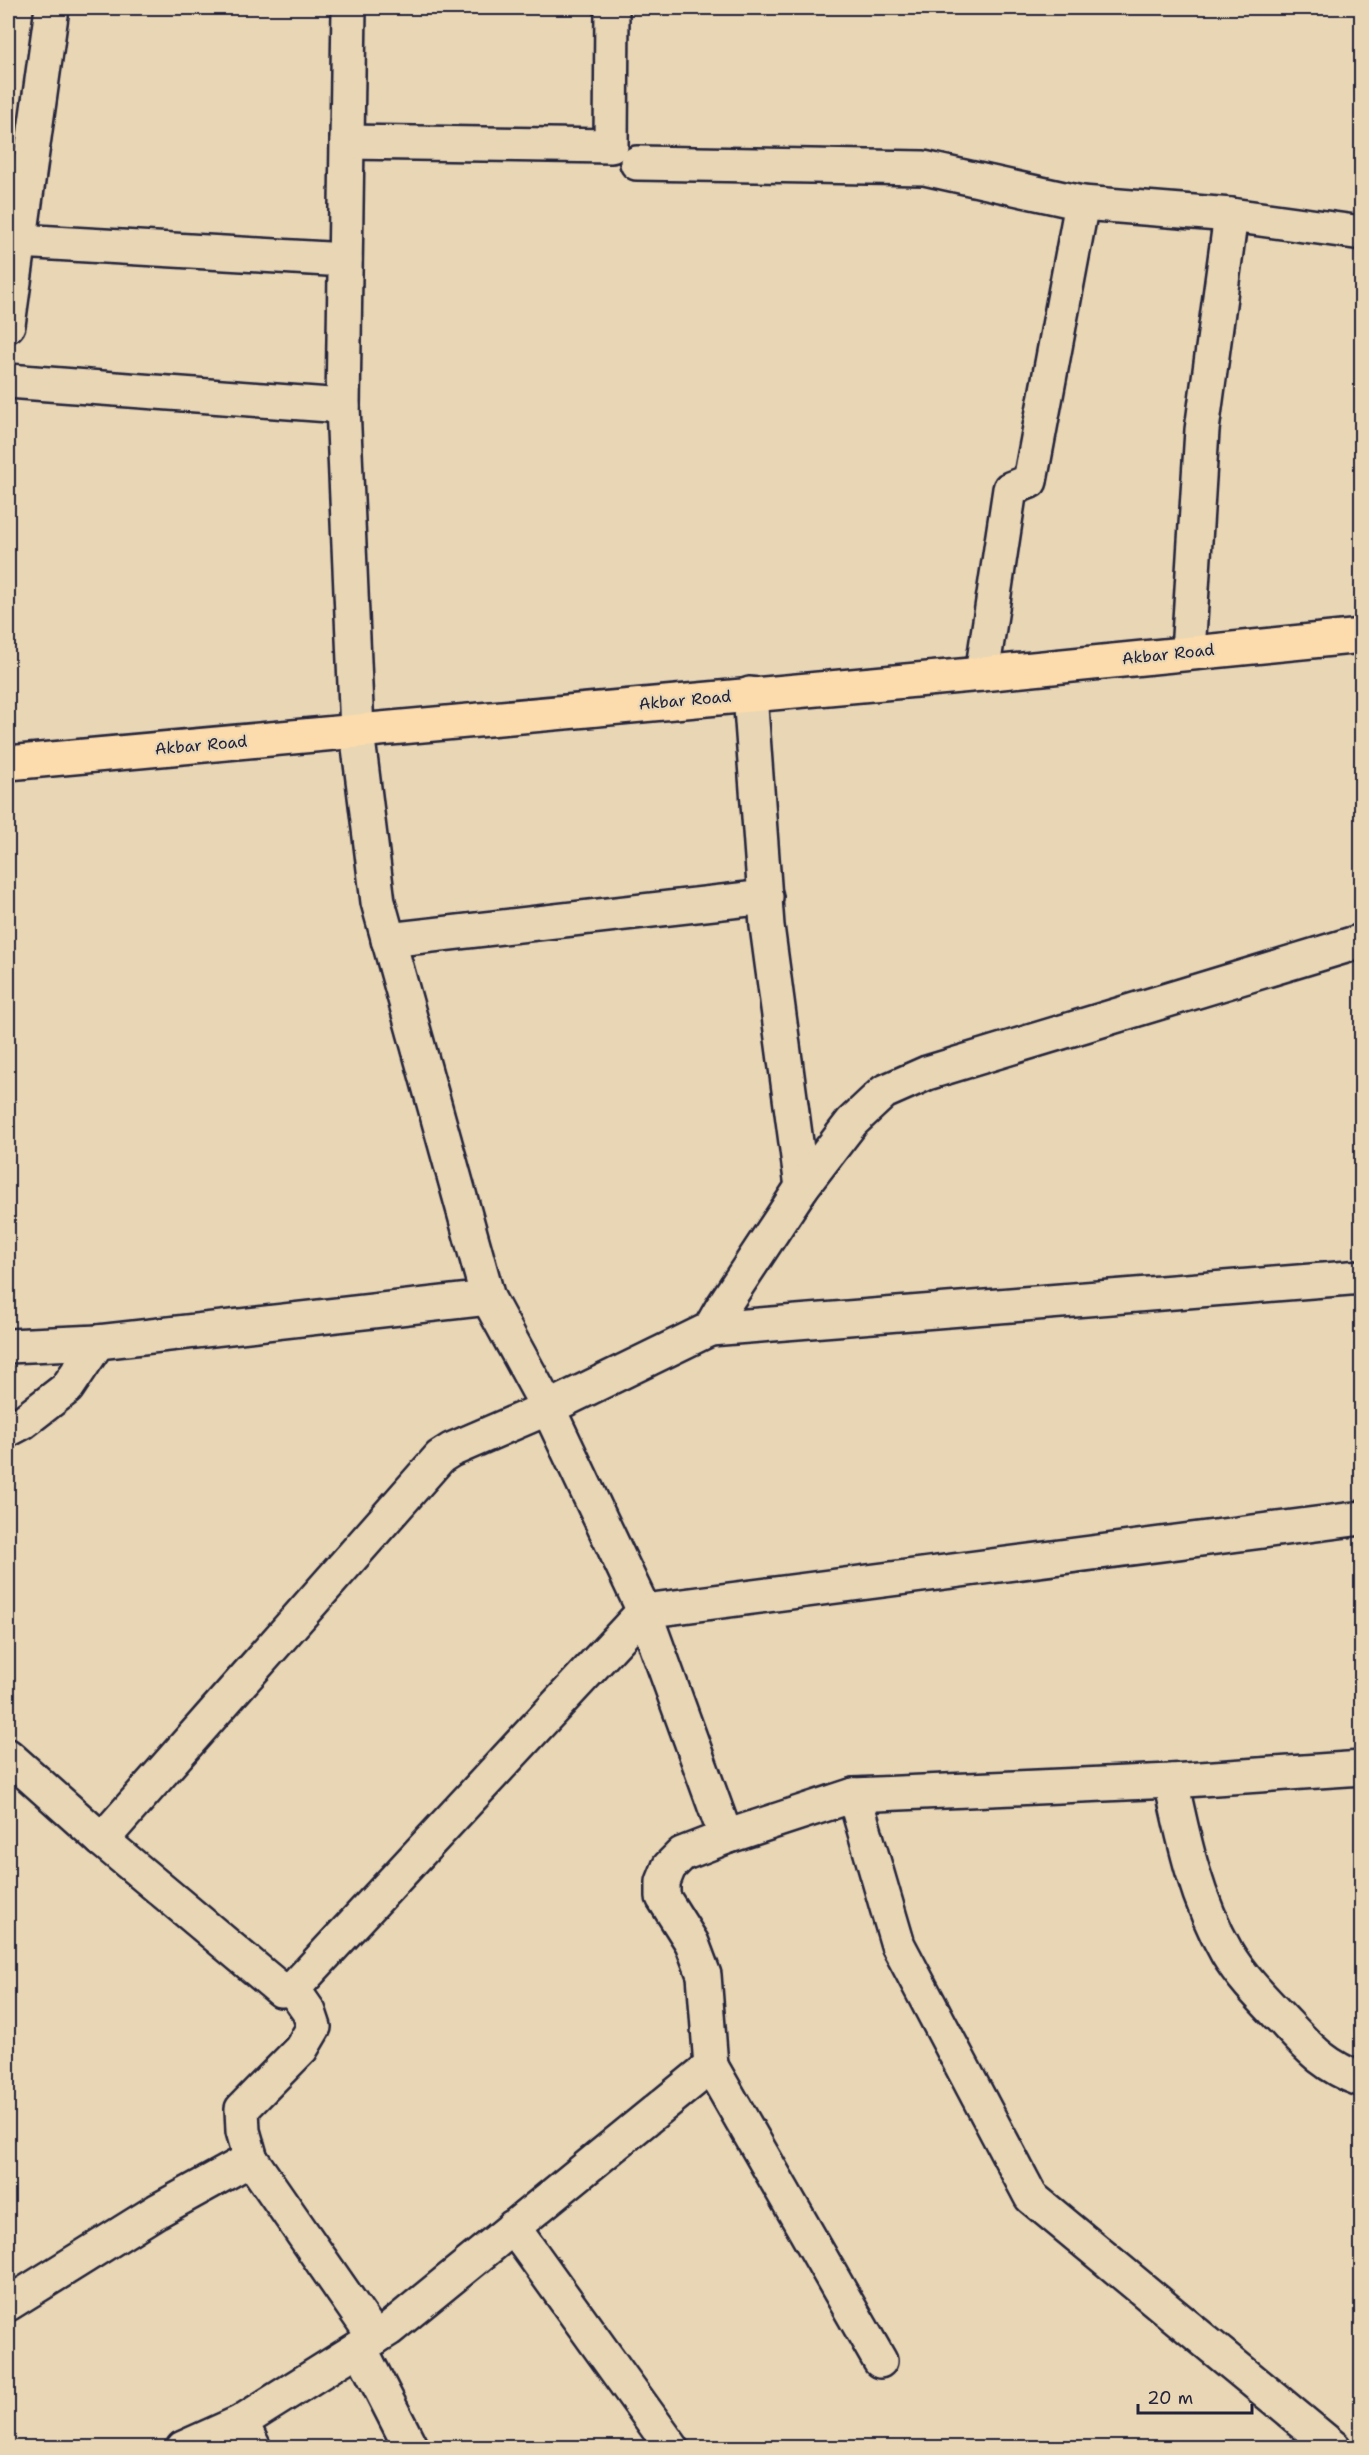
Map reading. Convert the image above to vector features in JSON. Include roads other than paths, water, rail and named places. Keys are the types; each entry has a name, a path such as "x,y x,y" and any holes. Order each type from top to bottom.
{"main road":[{"name":"Akbar Road","path":"8,763 982,674 1362,636"}],"street":[{"path":"8,326 52,8"},
{"path":"349,8 342,406 357,731 378,903 488,1298 548,1408 644,1611 726,1837"},
{"path":"347,142 611,146 612,8"},
{"path":"638,163 924,168 1082,203 1231,215 1362,232"},
{"path":"982,674 1011,489 1030,481 1082,203"},
{"path":"1188,652 1202,430 1231,215"},
{"path":"20,242 345,260"},
{"path":"8,381 342,406"},
{"path":"750,694 767,926 802,1187"},
{"path":"388,940 766,897"},
{"path":"710,1329 802,1187 852,1122 884,1092 927,1073 1362,941"},
{"path":"102,1840 432,1465 450,1450 548,1408 710,1329 1362,1277"},
{"path":"8,1346 98,1342 488,1298"},
{"path":"8,1430 23,1422 67,1388 98,1342"},
{"path":"8,1756 102,1840 281,1990 293,1989 644,1611 1362,1518"},
{"path":"880,2361 711,2066 704,1975 692,1943 663,1897 663,1882 669,1867 682,1854 726,1837 854,1795 1171,1781 1362,1768"},
{"path":"1171,1781 1187,1858 1204,1910 1228,1956 1269,2005 1319,2058 1362,2080"},
{"path":"854,1795 898,1945 1031,2197 1334,2448"},
{"path":"293,1989 309,2012 314,2027 301,2049 242,2109 243,2131 251,2159 367,2343 411,2448"},
{"path":"183,2448 248,2435 513,2227 711,2066"},
{"path":"8,2304 157,2211 251,2159"},
{"path":"513,2227 672,2448"}]}
